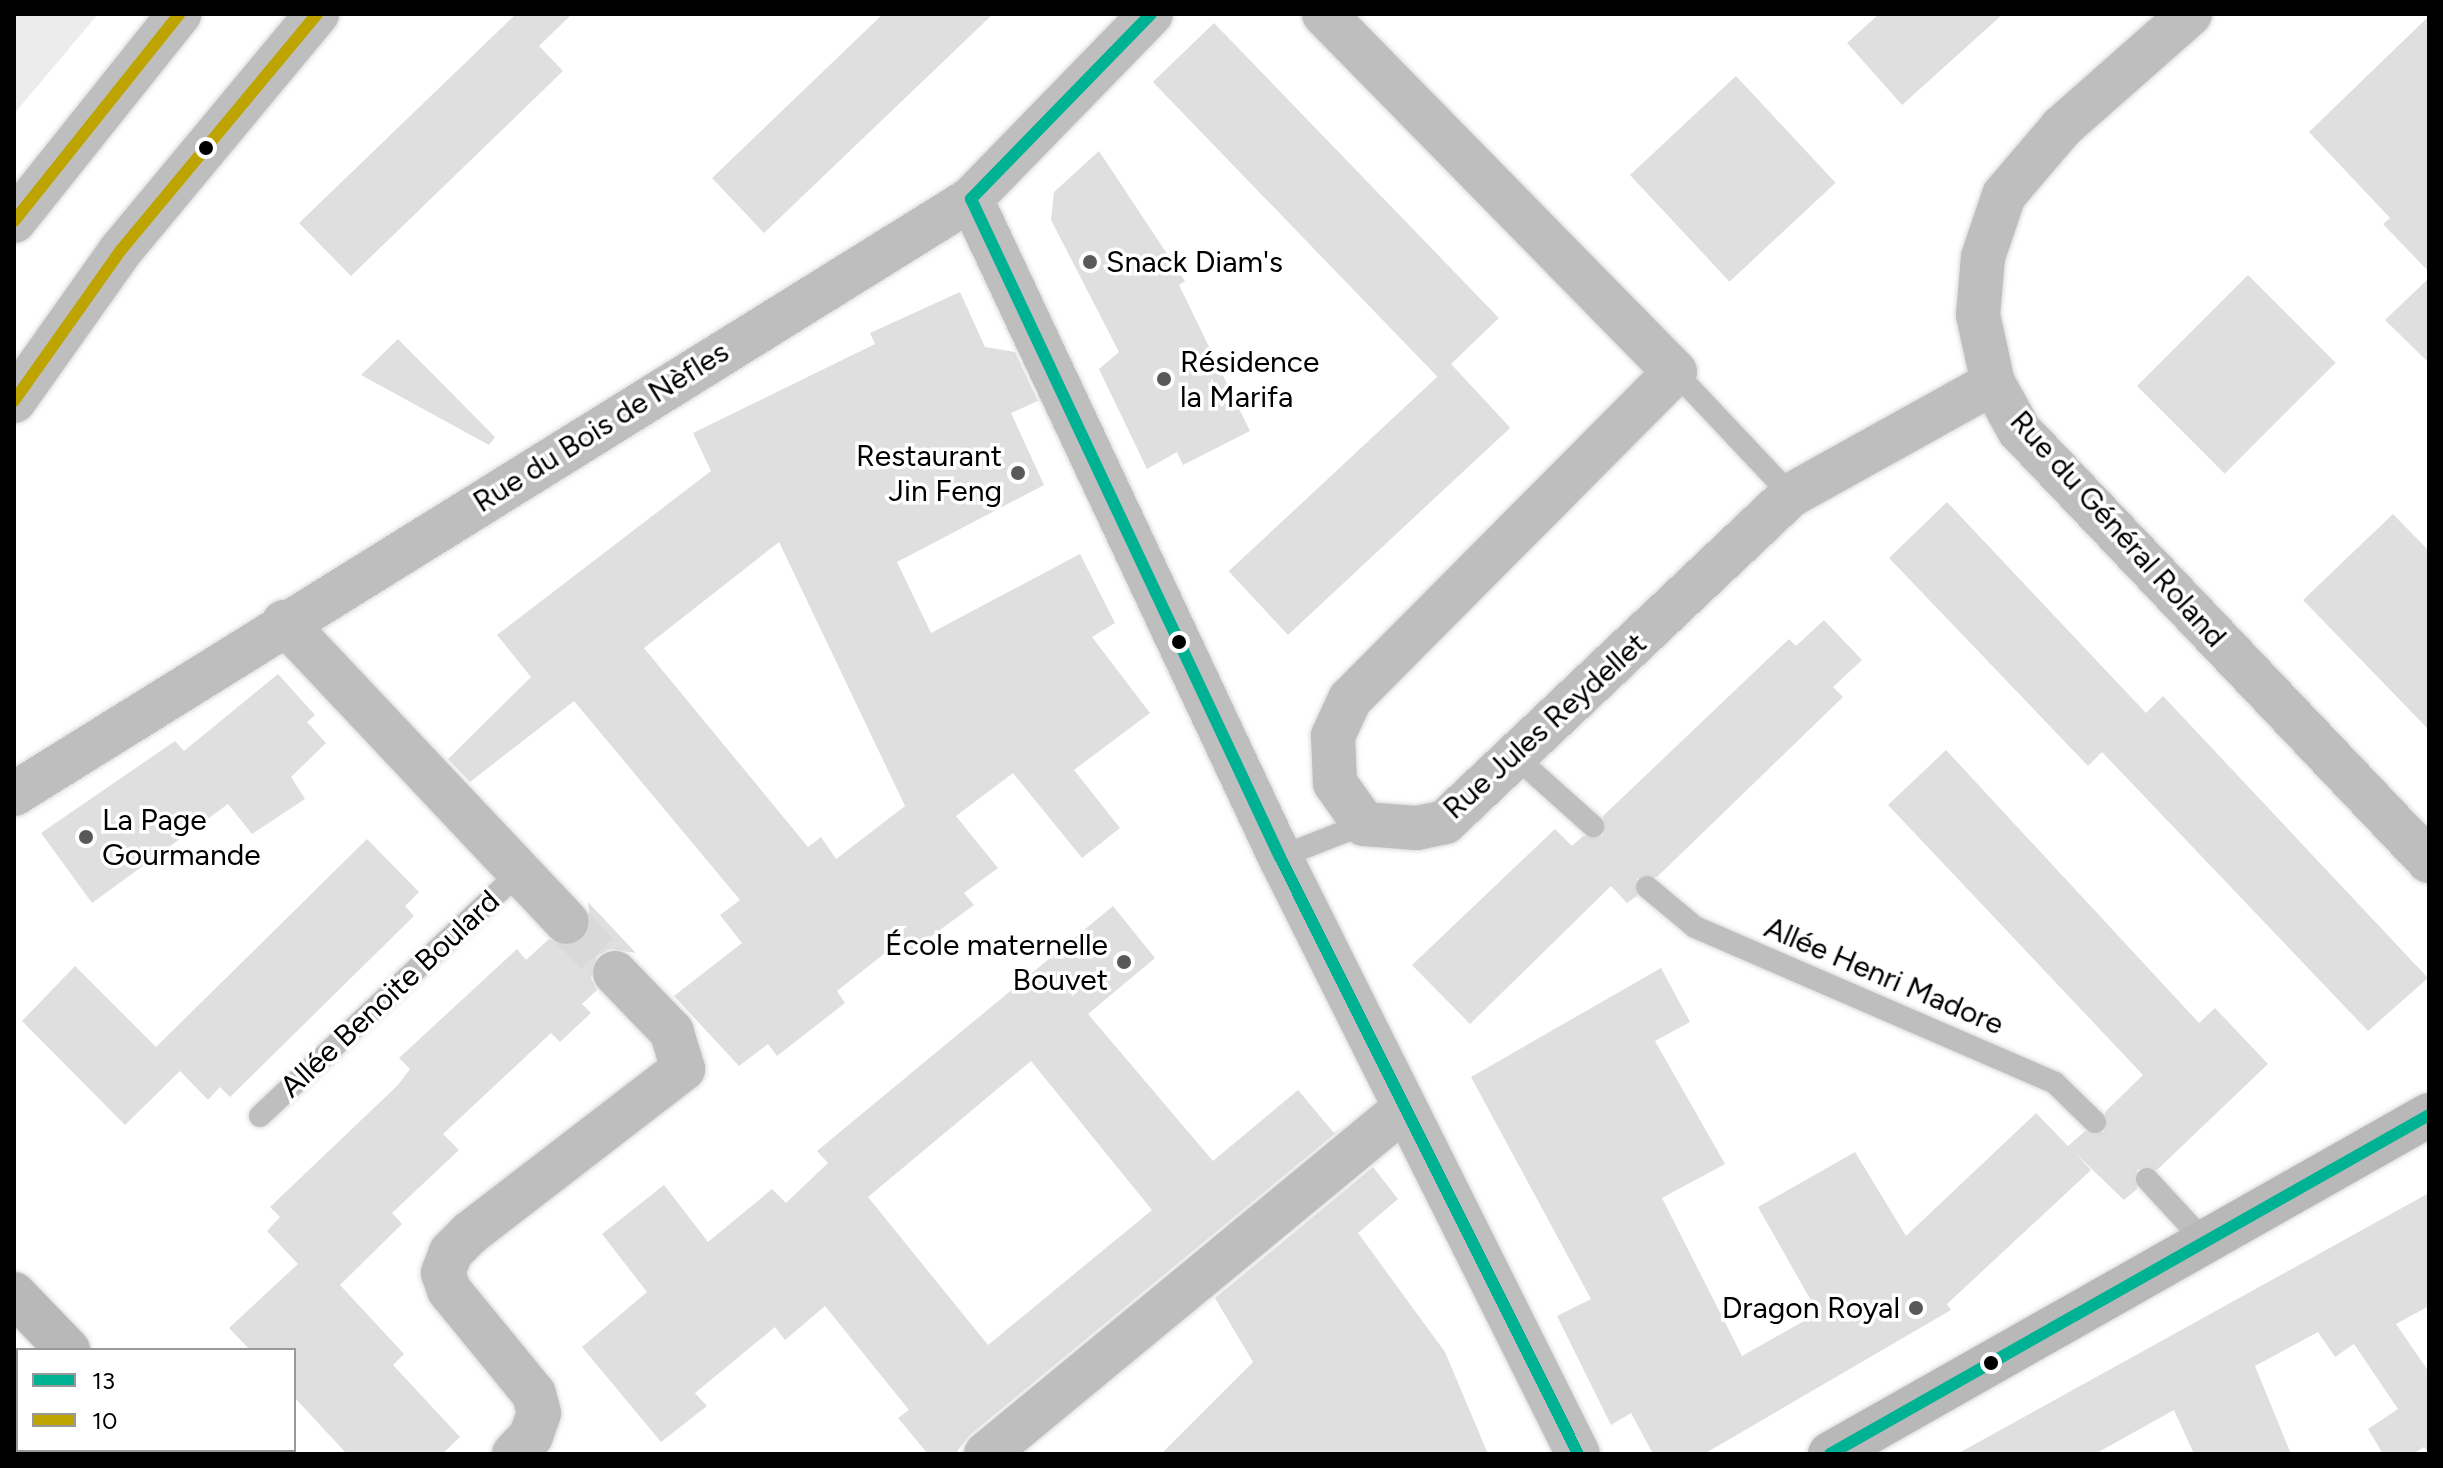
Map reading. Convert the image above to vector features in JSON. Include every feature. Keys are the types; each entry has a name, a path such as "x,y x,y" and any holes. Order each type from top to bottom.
{"main road":[{"path":"1830,1454 2207,1244 2429,1115"},
{"path":"14,1294 66,1348"}],"street":[{"path":"14,221 179,14"},
{"path":"14,401 130,238 317,14"},
{"path":"1324,14 1675,372 1350,699 1333,736 1335,783 1364,824"},
{"name":"Rue du Général Roland","path":"2190,14 2062,127 2004,195 1983,257 1978,315 1993,383 2019,430 2429,861"},
{"name":"Rue du Bois de Nèfles","path":"14,794 284,622 971,199 1149,15"},
{"path":"971,199 1280,857 1578,1454"},
{"name":"Rue Jules Reydellet","path":"1364,824 1417,828 1445,822 1518,759 1791,495 1993,383"},
{"name":"Allée Benoite Boulard","path":"284,622 567,922"},
{"path":"514,1454 531,1436 539,1413 534,1394 449,1290 443,1273 451,1252 470,1233 683,1069 672,1032 615,973"},
{"path":"986,1454 1405,1108"}],"lane":[{"path":"1675,372 1791,495"},
{"path":"1518,759 1593,826"},
{"path":"1280,857 1364,824"},
{"name":"Allée Benoite Boulard","path":"260,1116 519,873"},
{"name":"Allée Henri Madore","path":"1647,887 1695,927 2055,1083 2095,1122"},
{"path":"2147,1179 2207,1244"}],"shaded area":[{"path":"14,14 98,14 14,114"}],"building":[{"path":"516,14 572,14 539,46 563,71 351,276 299,223"},
{"path":"883,14 993,14 764,233 712,178"},
{"path":"1879,14 2003,14 1902,105 1847,43"},
{"path":"2429,16 2429,272 2383,224 2390,218 2309,132"},
{"path":"1214,23 1499,318 1438,377 1153,82"},
{"path":"1736,76 1836,183 1730,282 1630,175"},
{"path":"1099,151 1185,281 1179,285 1250,431 1183,465 1177,452 1147,469 1099,369 1119,352 1051,220 1054,192"},
{"path":"2248,275 2336,363 2225,474 2137,386"},
{"path":"2429,278 2429,363 2385,320"},
{"path":"960,292 985,347 1015,352 1038,401 1011,413 1044,485 897,562 931,633 1080,554 1115,623 1092,637 1150,713 1074,770 1120,828 1082,858 1013,773 956,816 998,868 964,893 974,905 907,954 899,942 837,991 845,1003 777,1056 768,1044 739,1066 674,996 742,943 720,915 740,900 574,701 470,782 448,759 531,677 497,635 711,471 693,433 875,344 870,333","holes":["779,542 905,806 836,859 821,837 808,847 644,648"]},
{"path":"398,339 495,437 489,445 361,375"},
{"path":"1451,364 1510,428 1288,635 1229,571"},
{"path":"1947,502 2146,713 2163,696 2428,978 2368,1031 2102,752 2088,766 1889,558"},
{"path":"2393,514 2429,551 2429,730 2303,600"},
{"path":"1824,620 1862,660 1833,687 1843,697 1657,877 1637,878 1637,896 1627,903 1611,886 1470,1024 1412,965 1555,829 1572,846 1583,836 1603,836 1603,816 1789,639 1796,646"},
{"path":"278,674 315,715 307,722 326,743 291,777 305,799 252,834 228,804 92,903 41,833 175,741 184,751"},
{"path":"1946,750 2199,1023 2215,1008 2268,1064 2157,1170 2137,1169 2137,1189 2124,1200 2074,1152 2091,1170 1947,1304 1951,1310 1704,1454 1653,1454 1631,1413 1611,1425 1557,1316 1591,1299 1471,1077 1661,968 1690,1022 1655,1041 1725,1164 1662,1198 1742,1356 1818,1313 1758,1207 1855,1152 1906,1236 2036,1113 2068,1146 2085,1131 2104,1132 2105,1112 2143,1075 1888,805"},
{"path":"367,839 419,892 405,906 414,916 230,1097 220,1087 208,1100 180,1071 125,1125 22,1021 75,966 156,1047"},
{"path":"588,902 636,953 610,949 597,956 591,978 597,990 582,1004 591,1013 560,1042 551,1033 443,1134 459,1150 392,1213 402,1224 340,1285 404,1354 393,1365 460,1437 442,1454 347,1454 296,1399 296,1348 248,1348 229,1328 298,1264 267,1231 280,1217 270,1207 398,1085 410,1069 399,1058 517,949 526,960 549,939 572,946 585,940 591,928"},
{"path":"1113,906 1155,958 1088,1014 1213,1161 1298,1090 1334,1133 1343,1127 970,1435 955,1454 928,1454 898,1418 909,1410 825,1306 785,1340 775,1327 695,1393 707,1406 661,1442 582,1347 647,1292 602,1234 664,1185 708,1242 772,1189 786,1203 828,1163 817,1151","holes":["1031,1061 1152,1210 988,1345 868,1197"]},
{"path":"1373,1167 1398,1199 1358,1233 1445,1352 1488,1454 1161,1454 1253,1362 1215,1298"},
{"path":"2429,1193 2429,1306 2396,1324 2429,1372 2429,1454 2424,1447 2413,1454 2383,1454 2368,1429 2398,1409 2354,1344 2335,1357 2318,1332 2255,1366 2291,1454 2194,1454 2174,1410 2095,1454 1957,1454"}],"tunnel":[{"path":"567,922 615,973"}],"transit line":[{"name":"10","path":"14,221 179,14"},
{"name":"10","path":"14,401 121,250 317,14"},
{"name":"13","path":"971,199 1151,14"},
{"name":"13","path":"971,199 1280,857 1578,1454"},
{"name":"13","path":"1830,1454 2429,1115"}],"place":[{"name":"Snack Diam's","path":"1090,262"},
{"name":"Résidence la Marifa","path":"1164,379"},
{"name":"Restaurant Jin Feng","path":"1018,473"},
{"name":"La Page Gourmande","path":"86,837"},
{"name":"École maternelle Bouvet","path":"1124,962"},
{"name":"Dragon Royal","path":"1916,1308"}]}
